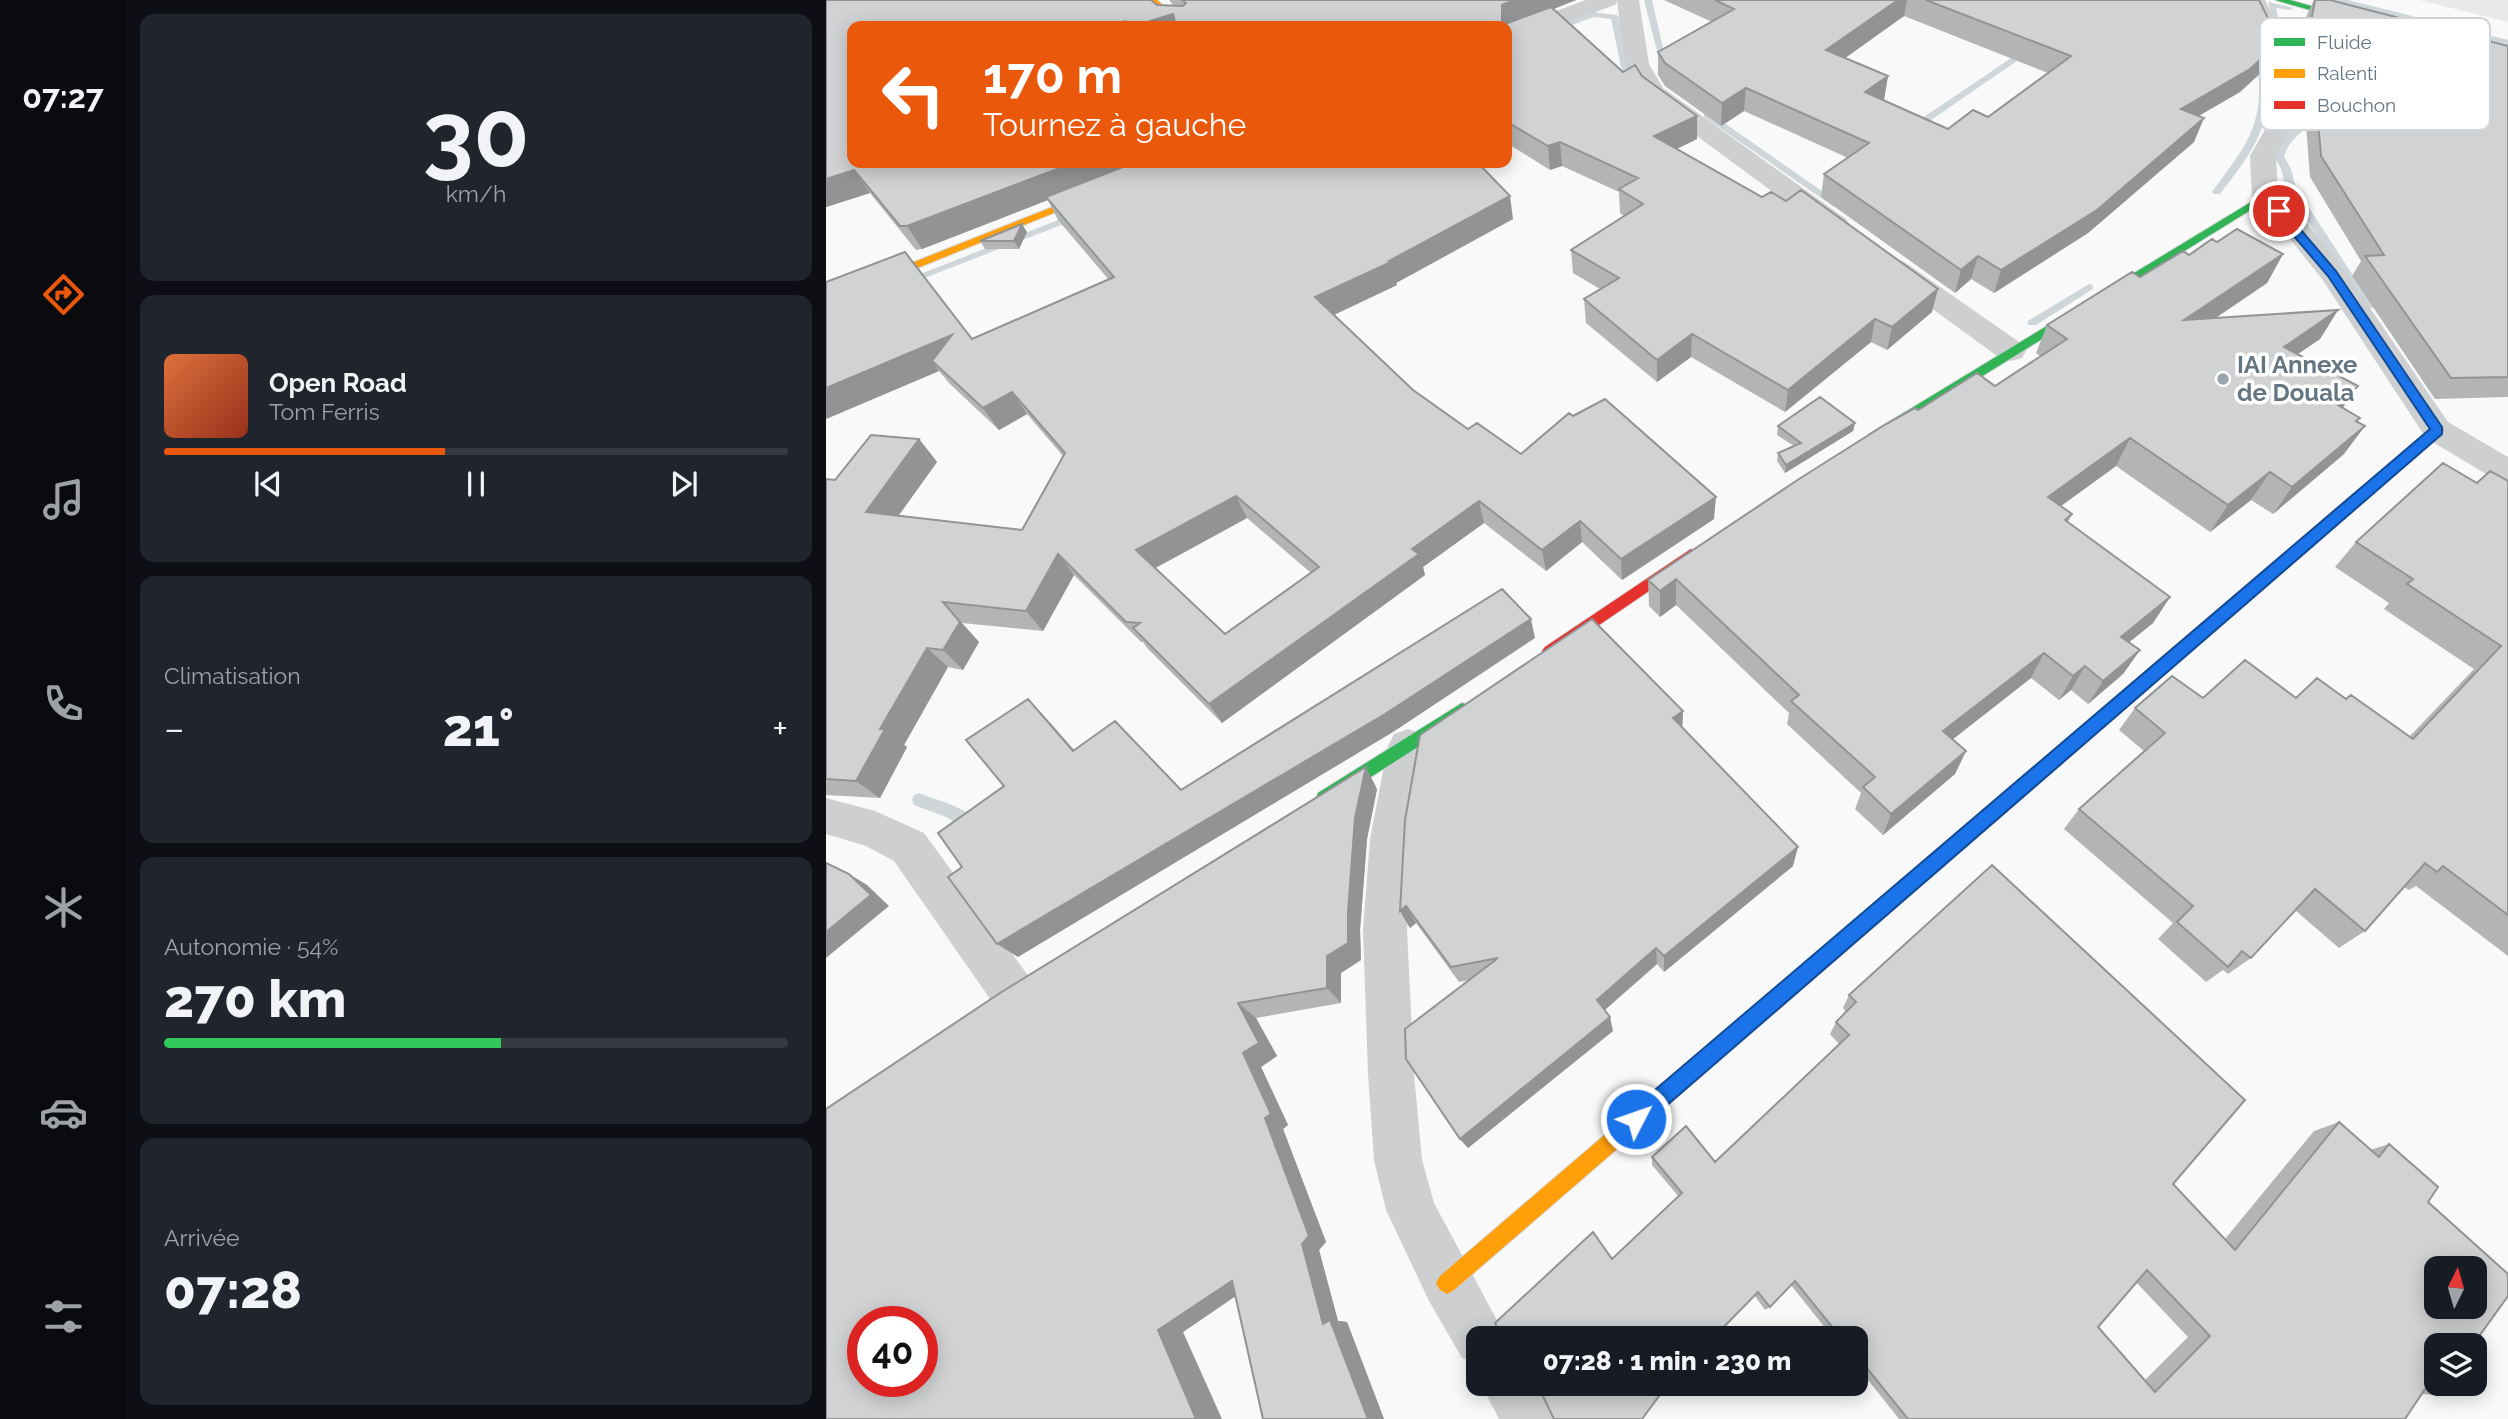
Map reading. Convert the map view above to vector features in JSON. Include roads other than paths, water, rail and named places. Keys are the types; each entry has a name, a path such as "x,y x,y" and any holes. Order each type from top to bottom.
{"street":[{"path":"1152,0 1175,21"},
{"path":"1512,35 1607,0"},
{"path":"1628,0 1637,64 1653,92 1854,238"},
{"path":"2254,0 2262,18"},
{"path":"2280,0 2371,18"},
{"path":"2327,0 2373,18"},
{"path":"2277,130 2263,156 2265,198 2293,224 2332,273 2437,430 2508,472"},
{"path":"826,301 1159,168"},
{"path":"1861,445 2265,198"},
{"path":"1877,254 2011,351"},
{"path":"1447,1283 2437,430"},
{"path":"1532,663 1701,548"},
{"path":"1314,804 1475,701"},
{"path":"1408,746 1391,839 1385,930 1391,1074 1398,1160 1410,1210 1447,1283 1473,1326"},
{"path":"826,816 876,830 909,847 1012,991"},
{"path":"1516,1396 1530,1419"}],"waterway":[{"path":"1648,0 1665,67"},
{"path":"2338,0 2409,18"},
{"path":"2275,18 2271,4 2290,8"},
{"path":"1550,30 1593,14 1614,17 1625,67 1633,83"},
{"path":"2490,38 2508,43"},
{"path":"1968,92 2026,52"},
{"path":"1912,129 1964,94"},
{"path":"1707,115 1837,205"},
{"path":"2217,192 2252,144 2260,123"},
{"path":"2299,130 2285,139 2279,156 2291,188 2368,306"},
{"path":"905,282 1076,216"},
{"path":"2032,323 2089,287"},
{"path":"919,800 951,812 974,826"}],"place":[{"name":"IAI Annexe de Douala","path":"2223,379"}]}
